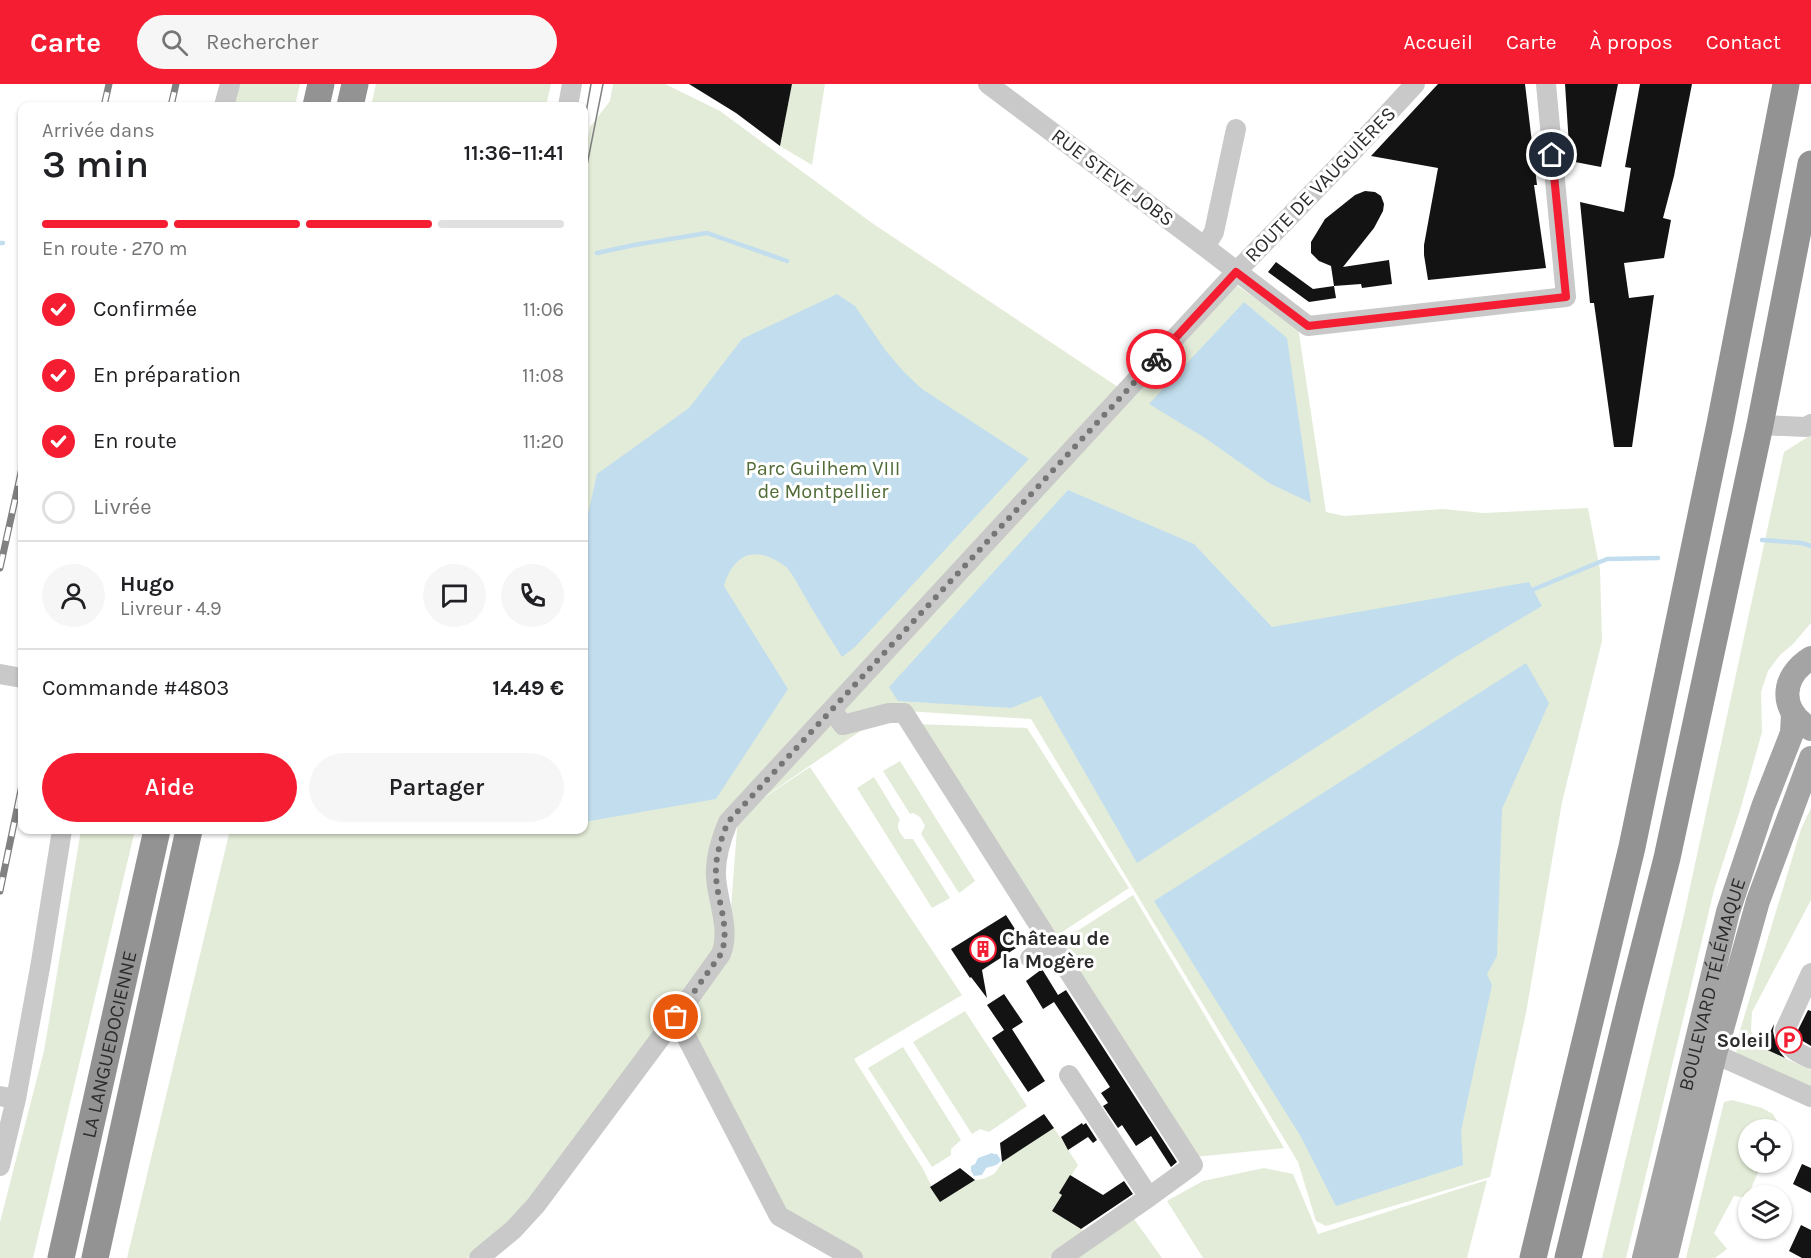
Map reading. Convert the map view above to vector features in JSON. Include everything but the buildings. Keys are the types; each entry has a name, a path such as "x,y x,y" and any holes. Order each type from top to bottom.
{"highway":[{"path":"317,102 321,84"},
{"path":"351,102 355,84"},
{"path":"1533,1258 1632,847 1720,424 1786,84"},
{"path":"1568,1258 1667,858 1760,425 1811,164"},
{"name":"LA LANGUEDOCIENNE","path":"62,1258 156,834"},
{"name":"LA LANGUEDOCIENNE","path":"95,1258 188,834"}],"main road":[{"name":"BOULEVARD TÉLÉMAQUE","path":"1644,1258 1728,912 1763,807 1792,733 1802,722 1789,704 1787,693 1789,682 1794,672 1811,658"},
{"name":"BOULEVARD TÉLÉMAQUE","path":"1666,1258 1715,1054 1758,901 1811,758"}],"street":[{"path":"225,102 230,84"},
{"path":"569,102 572,84"},
{"name":"RUE STEVE JOBS","path":"988,84 1308,326 1566,297 1546,84"},
{"name":"ROUTE DE VAUGUIÈRES","path":"480,1258 513,1230 536,1205 721,954 725,935 716,877 716,860 728,822 1236,272 1355,149 1414,84"},
{"path":"1205,246 1214,232 1236,129"},
{"path":"1760,425 1806,426 1811,424"},
{"path":"0,674 18,677"},
{"path":"832,710 843,725 889,713 904,713 1193,1165 1061,1258"},
{"path":"0,1166 8,1097 61,834"},
{"path":"1030,958 1052,944"},
{"path":"1811,973 1785,1030 1786,1041 1796,1052 1811,1059"},
{"path":"676,1017 780,1216 853,1258"},
{"path":"1715,1054 1811,1097"},
{"path":"1068,1076 1149,1197"}],"green space":[{"path":"239,84 300,84 296,102 233,102"},
{"path":"376,84 551,84 547,102 372,102"},
{"name":"Parc Guilhem VIII de Montpellier","path":"613,84 665,84 720,111 872,223 1133,397 1236,285 1298,327 1326,512 1344,516 1443,509 1483,513 1588,508 1600,570 1602,641 1562,802 1526,1013 1490,1177 1326,1226 1316,1221 1298,1162 1031,719 891,710 738,815 810,767 962,995 854,1059 923,1169 940,1202 975,1180 994,1174 1004,1160 1054,1128 1078,1165 1060,1193 1062,1195 1052,1211 1085,1232 1049,1258 853,1258 779,1216 678,1020 728,948 738,816 725,857 717,949 536,1194 506,1226 467,1258 127,1258 229,834 588,834 588,137 590,127 610,101"},
{"path":"792,84 825,84 812,165 780,146"},
{"path":"1811,435 1811,623 1768,671 1761,692 1762,732 1714,890 1626,1258 1602,1258 1684,915 1784,452"},
{"path":"916,724 1027,728 1129,888 1053,938"},
{"path":"900,761 975,881 959,893 921,834 925,826 920,817 913,813 910,814 883,771"},
{"path":"874,777 900,820 898,828 900,832 905,839 913,839 950,898 932,908 857,788"},
{"path":"1811,808 1811,900 1752,1012 1751,1031 1758,1046 1811,1070 1811,1089 1746,1059 1737,1053 1735,1047 1801,829"},
{"path":"80,834 134,834 33,1258 0,1258 0,1222 44,1051"},
{"path":"1133,895 1284,1148 1194,1157 1057,944"},
{"path":"965,1011 1027,1106 989,1132 980,1129 972,1134 913,1042"},
{"path":"903,1047 961,1140 951,1149 951,1155 932,1167 868,1068"},
{"path":"1732,1100 1762,1108 1773,1114 1776,1119 1738,1119 1738,1173 1758,1173 1753,1185 1738,1185 1738,1197 1734,1196 1714,1233 1727,1249 1715,1258 1686,1258 1724,1102"},
{"path":"1264,1168 1293,1174 1318,1234 1487,1180 1467,1258 1203,1258 1167,1201 1203,1181"},
{"path":"1134,1219 1162,1258 1077,1258"}],"water":[{"path":"837,294 855,306 886,351 922,389 1029,459 855,647 842,657 786,567 776,560 757,554 741,559 728,575 724,586 788,689 716,799 588,821 588,514 597,474 689,408 742,339"},
{"path":"1244,302 1287,338 1311,503 1269,483 1205,438 1149,404"},
{"path":"1068,490 1194,544 1272,627 1529,582 1542,606 1456,657 1137,863 1041,696 1011,708 898,701 889,687"},
{"path":"1526,663 1549,703 1502,809 1497,956 1487,974 1492,985 1461,1131 1463,1165 1336,1206 1301,1137 1154,901"},
{"path":"992,1153 997,1154 1000,1162 986,1168 982,1175 974,1176 971,1166 978,1158"}],"waterway":[{"path":"597,253 707,233 787,261"},
{"path":"1762,540 1802,543 1811,546"},
{"path":"1532,590 1607,559 1658,558"}],"tram line":[{"path":"588,102 591,84"},
{"path":"588,160 603,84"}],"railway":[{"path":"105,102 109,84"},
{"path":"172,102 176,84"},
{"path":"0,568 18,486"},
{"path":"0,891 18,804"}],"way so far":[{"path":"676,1017 721,954 724,945 725,935 716,877 716,860 728,822 1156,359"}],"place":[{"name":"Château de la Mogère","path":"983,949"},
{"name":"Soleil","path":"1789,1040"}],"route":[{"path":"1156,359 1236,272 1308,326 1566,297 1552,155"}]}
